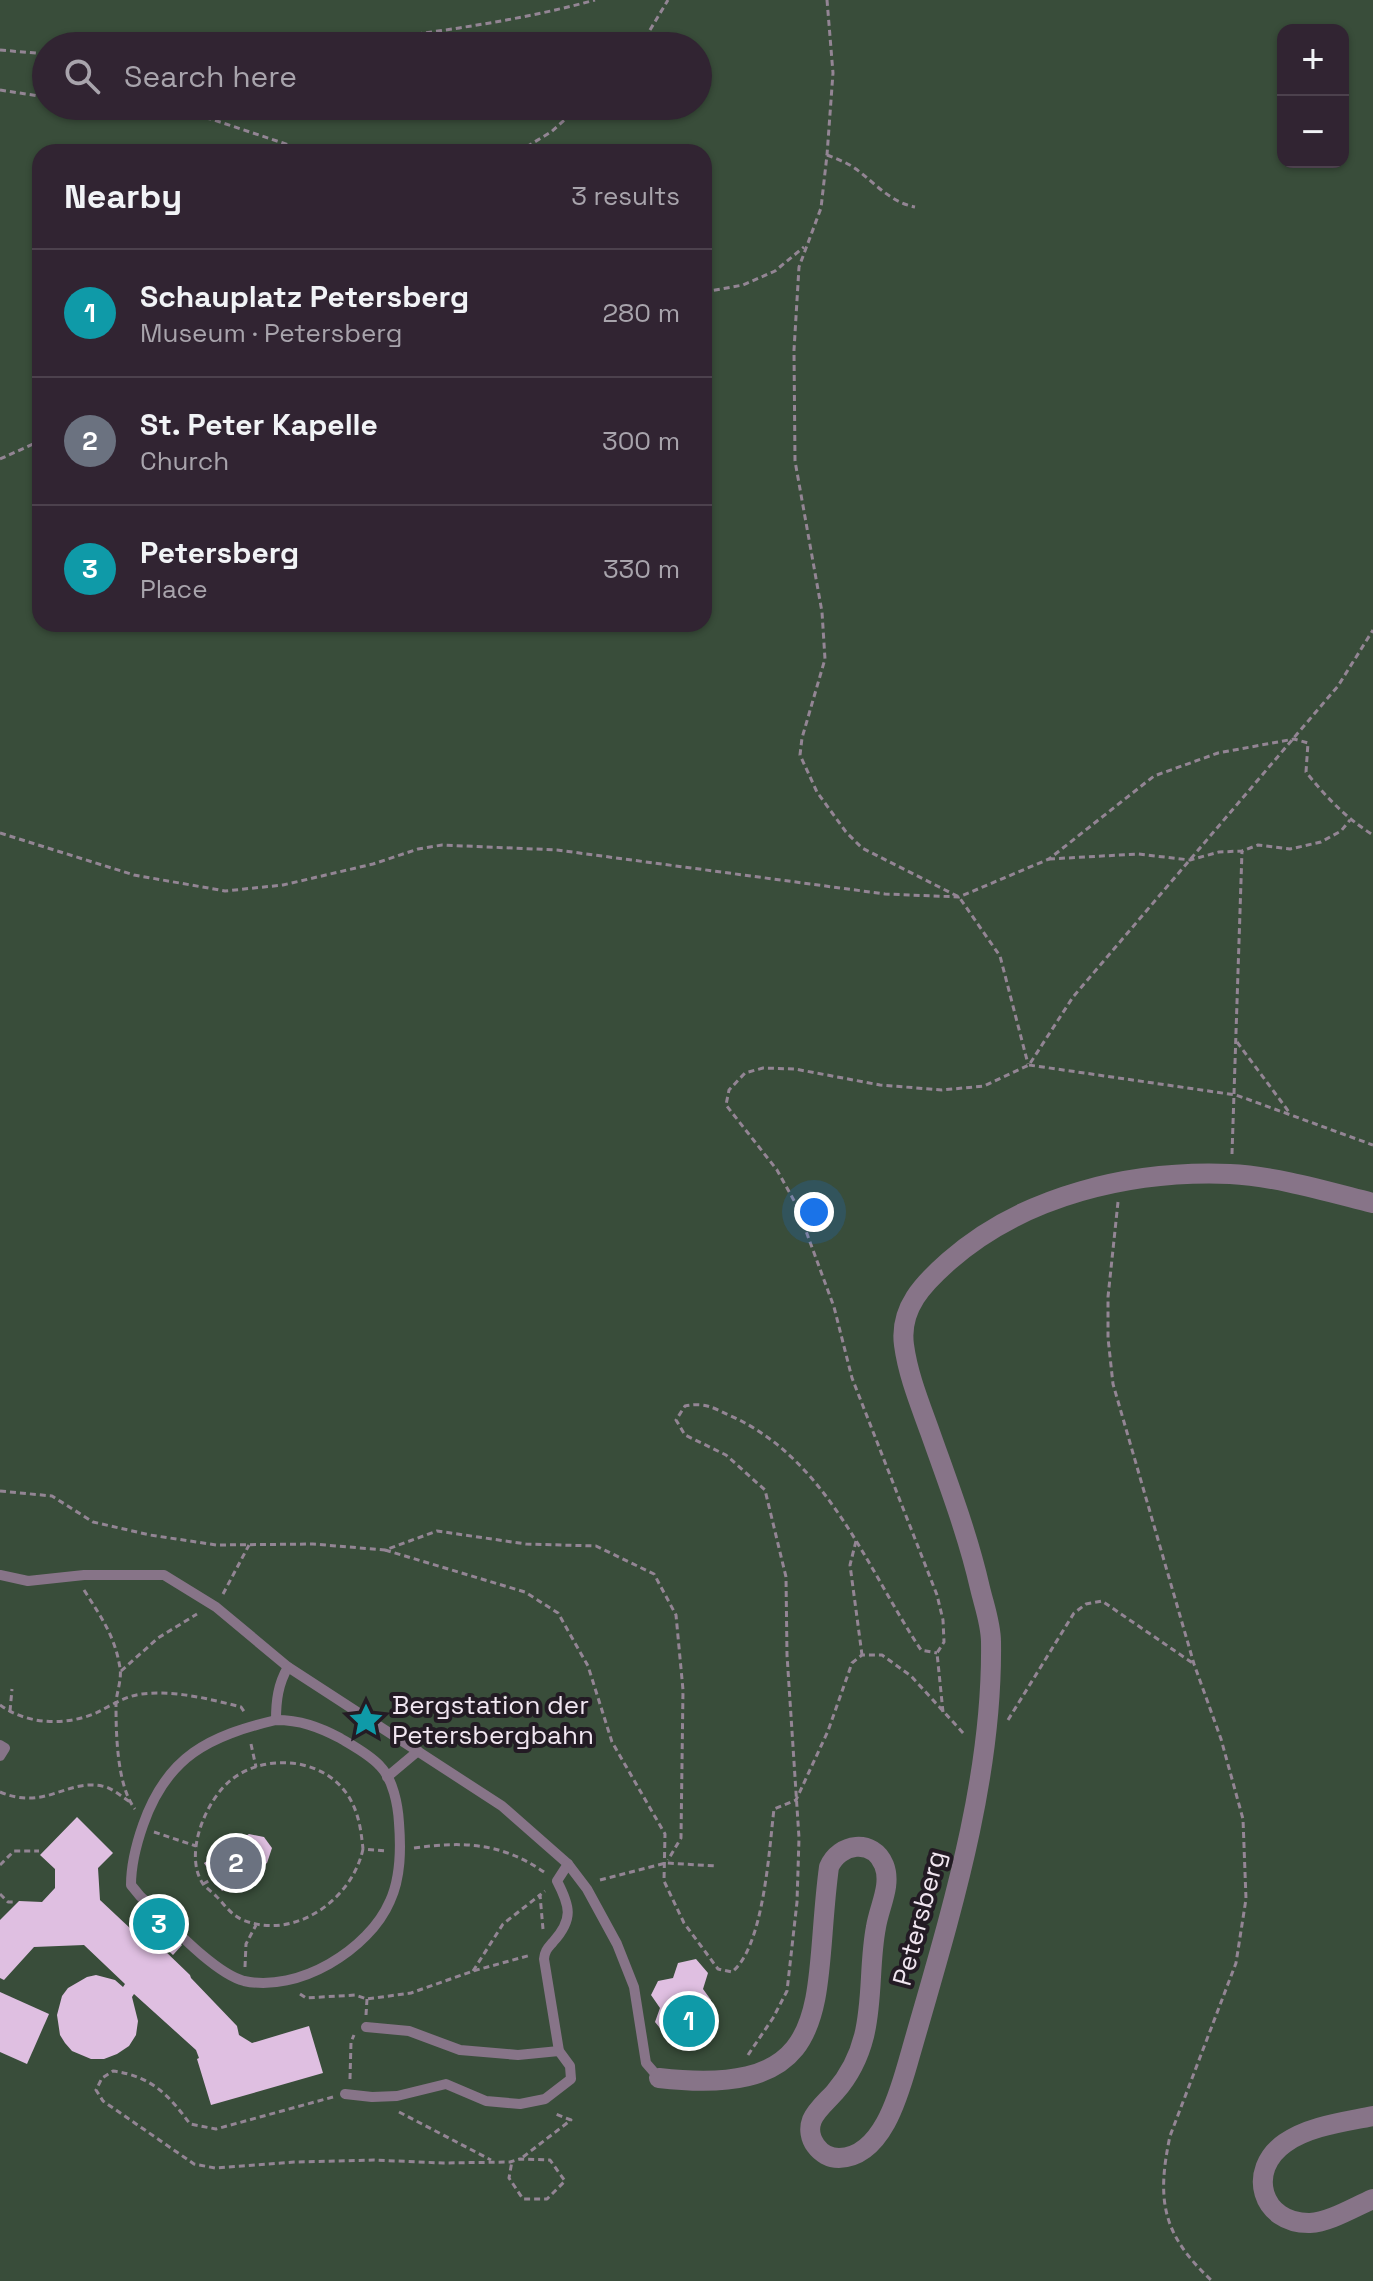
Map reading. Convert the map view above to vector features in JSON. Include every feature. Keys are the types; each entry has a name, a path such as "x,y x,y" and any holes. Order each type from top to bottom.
{"street":[{"name":"Petersberg","path":"659,2078 739,2079 780,2063 795,2049 808,2029 817,1999 829,1867 834,1856 843,1849 856,1846 868,1848 879,1856 887,1881 875,1929 864,2036 853,2068 813,2119 810,2134 814,2145 827,2156 839,2158 852,2155 878,2136 903,2080 967,1839 986,1750 991,1636 977,1573 914,1388 903,1342 904,1319 913,1298 935,1273 987,1234 1076,1192 1119,1182 1154,1177 1232,1174 1317,1189 1373,1203"},
{"path":"1373,2116 1326,2126 1284,2144 1268,2160 1263,2177 1263,2191 1269,2206 1280,2217 1296,2222 1313,2223 1373,2199"}],"lane":[{"name":"Petersberg","path":"0,1575 28,1581 136,1573 164,1575 214,1606 288,1667 502,1806 568,1864 587,1889 617,1944 634,1987 646,2063 659,2078"},
{"path":"276,1720 276,1701 288,1667"},
{"path":"276,1720 298,1721 326,1731 382,1767 399,1818 399,1867 390,1902 374,1926 346,1955 310,1973 283,1981 243,1980 214,1965 131,1885 133,1853 152,1798 168,1775 206,1744 247,1726 276,1720"},
{"path":"0,1745 5,1748 0,1756"},
{"path":"387,1777 418,1751"},
{"path":"345,2094 397,2096 446,2084 486,2101 528,2102 545,2099 571,2079 570,2066 559,2051 544,1951 565,1930 569,1905 557,1881 568,1864"},
{"path":"366,2027 409,2031 460,2050 518,2055 559,2051"}],"path":[{"path":"427,32 595,0"},
{"path":"647,32 668,0"},
{"path":"827,0 833,73 827,155 821,208 799,267 794,319 795,461 822,612 825,659 800,755 817,792 846,832 862,848 959,897 1000,956 1029,1065"},
{"path":"0,50 32,53"},
{"path":"0,90 32,95"},
{"path":"214,120 286,144"},
{"path":"531,144 564,120"},
{"path":"827,155 854,167 902,204 915,207"},
{"path":"712,291 743,285 775,271 807,244"},
{"path":"0,459 32,445"},
{"path":"943,1712 937,1653 944,1642 943,1620 937,1595 852,1378 834,1307 796,1204 777,1170 726,1105 729,1090 745,1073 763,1068 795,1069 880,1085 942,1090 984,1086 1029,1065 1073,997 1338,686 1373,630"},
{"path":"0,833 134,875 225,891 283,885 442,845 557,850 885,894 959,897 1049,859 1154,776 1218,753 1294,739 1308,743 1306,772 1350,820 1373,835"},
{"path":"1049,859 1138,854 1190,860 1219,852 1242,851 1258,845 1290,849 1321,842 1341,831 1350,820"},
{"path":"1232,1174 1242,851"},
{"path":"1237,1042 1291,1114"},
{"path":"1029,1065 1236,1095 1373,1145"},
{"path":"1119,1182 1108,1297 1113,1384 1194,1664 1221,1739 1243,1819 1246,1899 1236,1963 1170,2136 1164,2166 1164,2199 1171,2230 1187,2257 1212,2281"},
{"path":"739,2079 739,2068 773,2018 787,1991 797,1902 796,1800 787,1655 786,1577 765,1490 726,1455 685,1435 676,1420 685,1406 702,1403 743,1422 798,1460 856,1541 921,1650 937,1653"},
{"path":"0,1491 52,1496 93,1522 150,1535 216,1545 313,1544 385,1550 525,1592 558,1613 588,1666 612,1742 665,1834 664,1881 684,1923 718,1969 732,1972 744,1962 765,1896 774,1809 796,1800 828,1731 852,1663 862,1655 882,1655 911,1676 970,1740 986,1750 1021,1703 1045,1657 1074,1613 1086,1604 1102,1601 1194,1664"},
{"path":"385,1550 437,1531 526,1544 596,1546 654,1574 676,1615 683,1690 681,1838 666,1863"},
{"path":"856,1541 850,1565 862,1655"},
{"path":"121,1671 158,1638 214,1606 249,1545"},
{"path":"0,1792 36,1800 85,1785 105,1786 130,1802 121,1777 116,1703 121,1671 113,1636 74,1576"},
{"path":"10,1711 12,1689"},
{"path":"0,1705 26,1718 51,1722 83,1717 140,1694 201,1698 241,1707 246,1714 256,1767"},
{"path":"291,1761 320,1771 348,1795 360,1820 363,1849 343,1891 322,1911 295,1922 256,1925 233,1916 203,1884 198,1872 196,1846 208,1808 231,1780 256,1767 291,1761"},
{"path":"143,1825 152,1832 196,1846"},
{"path":"363,1849 485,1845 532,1864 557,1881 503,1924 473,1971"},
{"path":"0,1865 14,1851 39,1851"},
{"path":"598,1880 666,1863 716,1866"},
{"path":"203,1884 214,1878"},
{"path":"0,1894 8,1902 14,1902"},
{"path":"283,1981 306,1998 355,1995 367,1999 411,1993 544,1951 540,1895"},
{"path":"243,1980 246,1944 256,1925"},
{"path":"366,2027 355,2032 351,2042 350,2078 345,2094 216,2129 190,2124 169,2095 131,2073 113,2071 102,2078 96,2090 103,2101 194,2164 215,2168 374,2160 443,2163 520,2159 550,2160 565,2181 547,2199 523,2199 509,2178 512,2161"},
{"path":"372,2097 495,2162"},
{"path":"520,2159 571,2120 528,2102"}],"green space":[{"path":"0,0 1373,0 1373,2281 0,2281"}],"building":[{"path":"77,1817 113,1853 98,1868 100,1900 132,1930 138,1925 237,2026 239,2035 252,2043 309,2026 323,2073 211,2105 196,2050 134,1994 132,1997 138,2021 136,2035 129,2046 104,2059 91,2059 72,2051 65,2043 60,2035 57,2015 62,1996 68,1988 96,1975 115,1980 123,1987 125,1984 84,1945 34,1947 4,1980 0,1978 0,1920 19,1901 42,1902 55,1888 55,1869 40,1855"},
{"path":"249,1834 264,1837 272,1848 267,1863 222,1891 204,1863"},
{"path":"170,1934 182,1945 173,1955 161,1944"},
{"path":"696,1959 708,1973 703,1989 711,2000 704,2016 715,2029 709,2042 694,2047 679,2030 664,2033 655,2022 660,2008 651,1995 658,1981 673,1978 678,1963"},
{"path":"0,1992 49,2014 27,2064 0,2052"}],"place":[{"name":"Bergstation der Petersbergbahn","path":"366,1720"},
{"name":"St. Peter Kapelle","path":"236,1863"},
{"name":"Petersberg","path":"159,1924"},
{"name":"Schauplatz Petersberg","path":"689,2021"}]}
